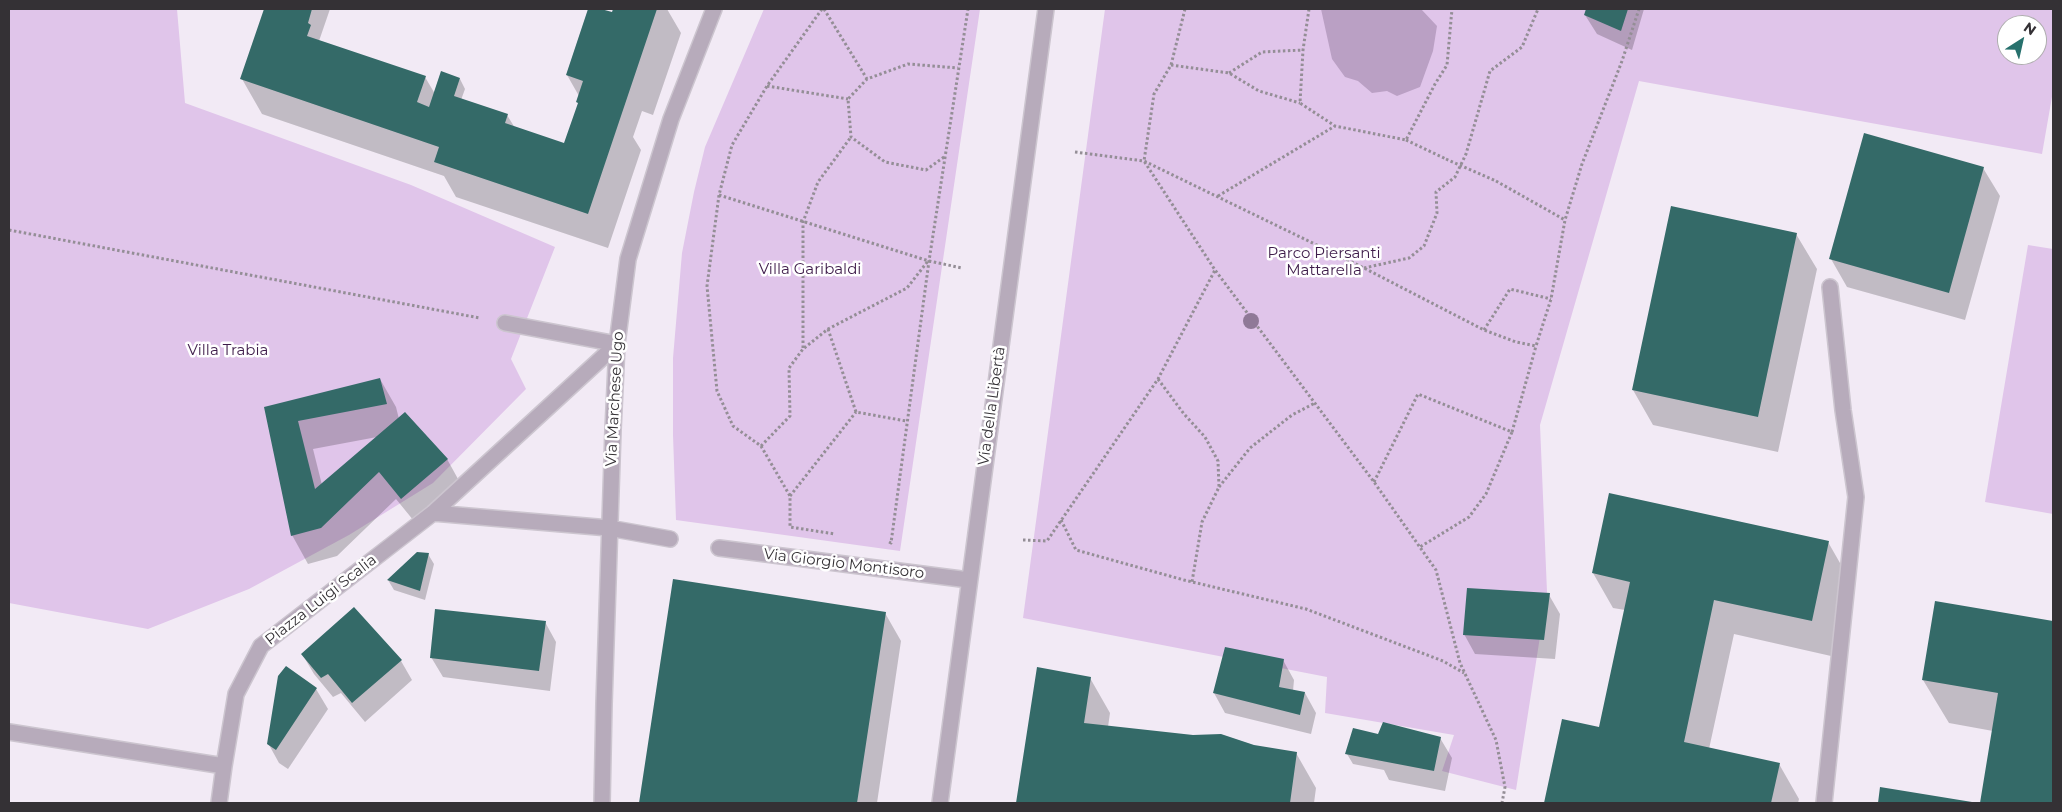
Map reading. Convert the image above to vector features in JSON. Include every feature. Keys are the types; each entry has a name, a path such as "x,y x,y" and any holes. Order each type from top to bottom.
{"street":[{"name":"Via Marchese Ugo","path":"602,803 609,528 617,344 628,259 671,119 714,9"},
{"name":"Via della Libertà","path":"940,803 1046,9"},
{"path":"1824,803 1856,497 1843,410 1830,287"},
{"path":"505,323 617,344"},
{"name":"Piazza Luigi Scalia","path":"219,803 236,694 261,646 433,513 617,344"},
{"path":"433,513 609,528 670,539"},
{"name":"Via Giorgio Montisoro","path":"718,548 969,580"},
{"path":"9,732 224,766"}],"path":[{"path":"836,534 790,527 790,496 761,446 733,426 717,391 707,286 720,195 732,145 767,86 823,9 868,79"},
{"path":"882,541 891,543 928,261 968,9"},
{"path":"1185,9 1170,65 1154,94 1144,161 1214,270 1374,482 1436,570 1460,663 1496,740 1505,787 1502,803"},
{"path":"1300,103 1303,50 1309,9"},
{"path":"1406,140 1447,65 1452,9"},
{"path":"1364,268 1409,258 1424,246 1437,213 1436,192 1454,177 1466,154 1490,71 1522,47 1538,9"},
{"path":"1420,547 1469,517 1486,494 1512,432 1551,299 1565,220 1582,164 1622,61 1639,9"},
{"path":"1229,73 1262,52 1303,50"},
{"path":"803,349 803,222 818,182 851,137 848,99 868,79 908,64 958,68"},
{"path":"1170,65 1229,73 1259,91 1300,103 1335,126 1406,140 1496,181 1565,220"},
{"path":"767,86 848,99"},
{"path":"1218,196 1335,126"},
{"path":"851,137 885,162 926,170 944,157"},
{"path":"1075,152 1144,161 1364,268 1484,330 1516,342 1536,346"},
{"path":"720,195 928,261 962,268"},
{"path":"9,230 505,323"},
{"path":"761,446 790,416 789,368 803,349 828,329 907,288 928,261"},
{"path":"1023,540 1047,541 1158,379 1214,270"},
{"path":"1484,330 1510,289 1551,299"},
{"path":"828,329 856,412"},
{"path":"1158,379 1184,414 1205,437 1218,461 1219,487"},
{"path":"1374,482 1418,394 1512,432"},
{"path":"1192,582 1202,522 1219,487 1250,448 1292,415 1315,403"},
{"path":"856,412 906,421"},
{"path":"790,496 856,412"},
{"path":"1061,520 1076,550 1192,582 1306,609 1443,661 1465,674"}],"green space":[{"name":"Villa Trabia","path":"9,9 177,9 185,103 411,185 555,247 511,359 526,389 433,483 349,535 249,589 148,629 9,603"},
{"name":"Villa Garibaldi","path":"764,9 980,9 900,551 676,520 673,358 682,253 705,147"},
{"name":"Parco Piersanti Mattarella","path":"1105,9 2053,9 2053,91 2042,154 1639,81 1540,425 1547,592 1516,790 1442,771 1454,735 1325,713 1327,677 1023,618"},
{"path":"2028,245 2053,249 2053,514 1985,502"}],"shaded area":[{"path":"1321,9 1421,9 1437,26 1433,51 1420,87 1397,96 1387,91 1372,93 1358,81 1345,77 1332,59"}],"building":[{"path":"264,9 312,9 308,23 311,25 307,36 426,76 417,102 429,107 441,71 460,78 454,96 508,114 505,123 564,143 578,103 576,102 583,81 566,75 588,9 601,9 612,12 613,9 657,9 588,214 434,162 439,147 240,79"},
{"path":"1586,9 1628,9 1621,31 1584,15"},
{"path":"1864,133 1984,167 1949,293 1829,259"},
{"path":"1671,206 1797,233 1758,417 1632,390"},
{"path":"380,378 387,404 298,421 315,489 405,412 448,459 401,499 379,472 321,528 291,536 264,407"},
{"path":"1609,493 1829,541 1812,621 1714,600 1684,742 1780,763 1771,803 1544,803 1562,719 1599,727 1630,582 1592,573"},
{"path":"417,552 429,553 420,591 387,580"},
{"path":"673,579 886,612 857,803 639,803"},
{"path":"1467,588 1550,593 1544,640 1463,635"},
{"path":"1935,601 2053,621 2053,803 1980,803 1998,693 1922,680"},
{"path":"354,607 402,660 352,703 328,674 321,678 301,654"},
{"path":"435,609 546,621 539,671 430,658"},
{"path":"1225,647 1284,659 1279,687 1305,692 1300,715 1213,693"},
{"path":"286,666 317,688 276,750 267,744 278,676"},
{"path":"1037,667 1091,677 1084,723 1193,735 1221,734 1254,745 1297,752 1290,803 1016,803"},
{"path":"1383,722 1441,737 1434,771 1345,754 1353,728 1378,734"},
{"path":"1880,787 1972,802 1878,803"}]}
